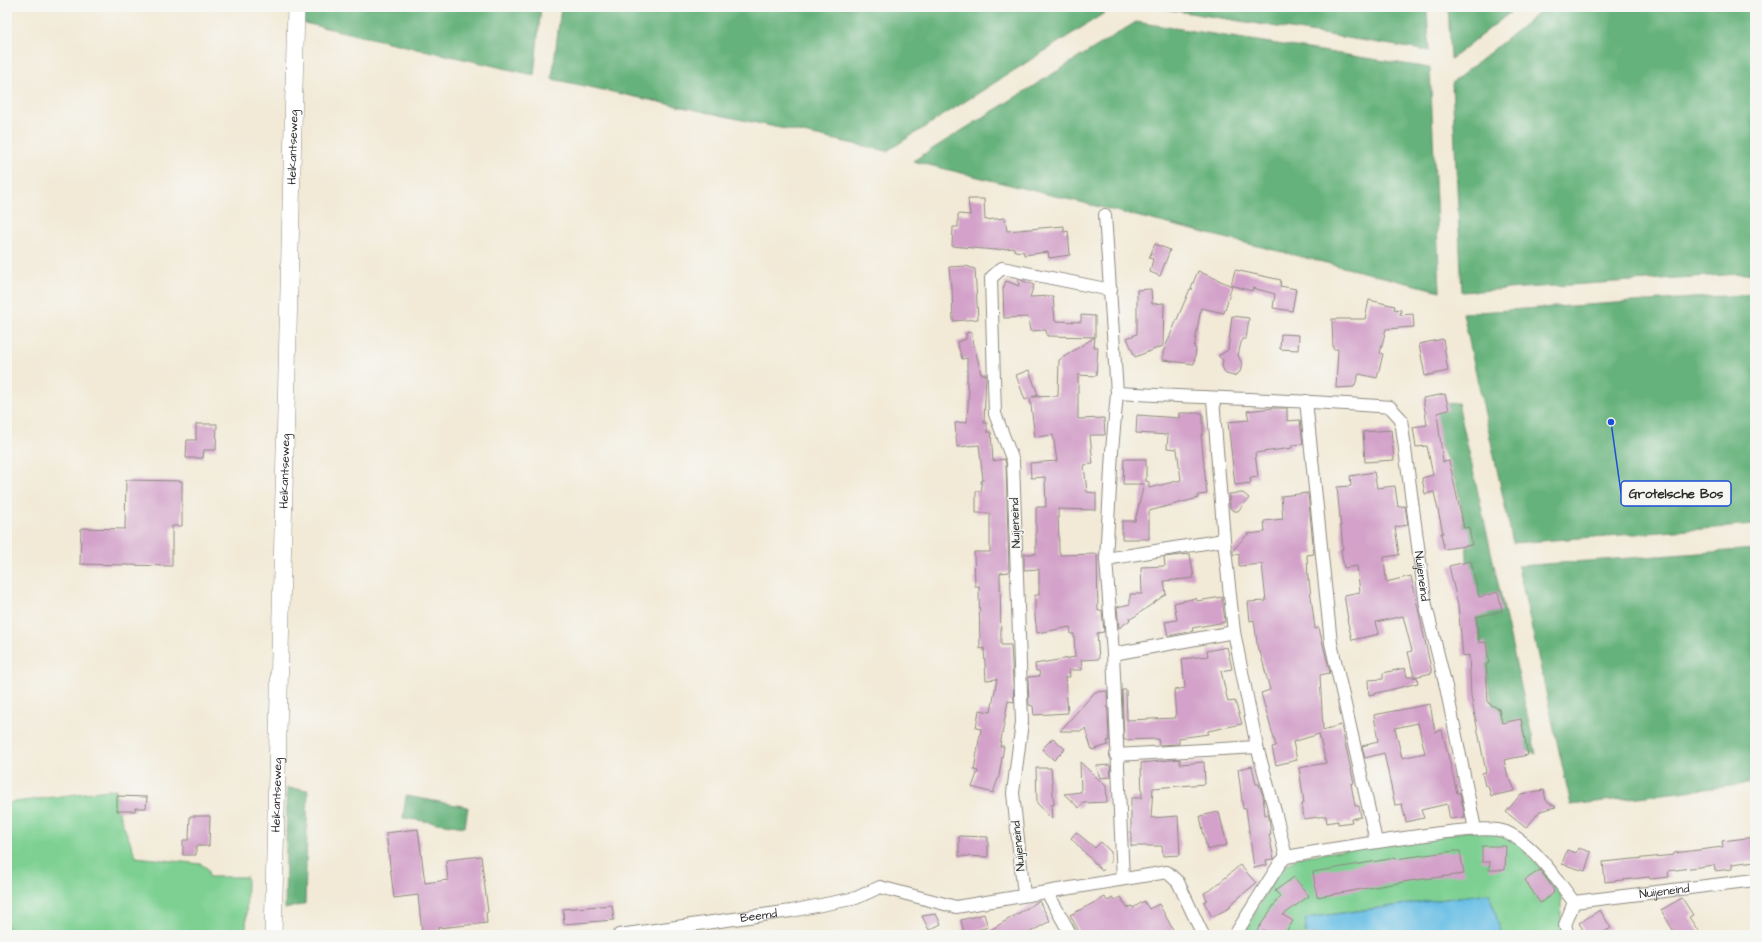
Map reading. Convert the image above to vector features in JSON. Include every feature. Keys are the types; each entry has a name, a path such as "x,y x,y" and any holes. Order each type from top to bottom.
{"street":[{"name":"Heikantseweg","path":"273,935 296,7"},
{"path":"1105,215 1117,393 1106,559 1113,654 1116,755 1123,878"},
{"name":"Nuijeneind","path":"1024,895 1013,793 1022,722 1013,461 995,414 991,278 1002,268 1111,290"},
{"name":"Nuijeneind","path":"1117,393 1213,399 1306,401 1390,407 1401,419 1426,606 1446,687 1476,829"},
{"path":"1213,399 1224,540 1234,632 1257,747 1286,857"},
{"path":"1306,401 1331,643 1376,841"},
{"path":"1106,559 1224,540"},
{"path":"1113,654 1234,632"},
{"path":"1116,755 1257,747"},
{"path":"1235,935 1280,863 1286,857 1376,841 1476,829 1505,832 1526,844 1549,870 1574,902 1565,925 1568,935"},
{"path":"1024,895 1167,872 1178,882 1203,935"},
{"name":"Nuijeneind","path":"1574,902 1755,880"},
{"name":"Beemd","path":"619,935 791,912 856,898 880,887 895,892 956,906 1024,895"},
{"path":"1047,892 1071,935"}],"green space":[{"path":"300,7 541,7 534,75 300,22"},
{"path":"561,7 1114,7 887,151 552,79"},
{"path":"1427,7 1429,51 1158,8"},
{"path":"1448,7 1517,7 1451,59"},
{"path":"1546,7 1755,7 1755,273 1462,292 1452,83"},
{"path":"1136,22 1430,68 1440,291 913,161"},
{"path":"1755,294 1755,525 1513,543 1463,313"},
{"path":"1458,403 1536,754 1517,746 1495,714 1489,688 1468,576 1466,538 1457,486 1435,430 1432,405"},
{"path":"1755,549 1755,783 1571,805 1518,566"},
{"path":"287,788 308,790 305,904 285,909"},
{"path":"116,789 119,814 136,857 201,864 208,869 209,877 247,877 246,935 7,935 7,803"},
{"path":"406,796 468,807 465,827 403,818"},
{"path":"1482,829 1516,841 1559,889 1561,896 1561,918 1566,935 1502,935 1489,893 1306,918 1305,935 1243,935 1275,877 1286,865 1299,857"}],"water":[{"path":"1489,893 1502,935 1305,935 1306,918"}],"building":[{"path":"968,199 984,199 985,220 1005,218 1007,231 1064,226 1064,232 1068,231 1070,255 1049,258 1048,252 1024,255 1024,252 1015,251 1014,248 995,250 952,246 953,227 958,227 958,214 970,215"},
{"path":"1155,244 1170,250 1160,276 1150,272 1153,259 1149,258"},
{"path":"966,266 975,269 978,319 953,321 952,288 949,267"},
{"path":"1235,270 1281,280 1280,286 1296,289 1292,311 1273,308 1275,294 1253,288 1252,291 1231,285"},
{"path":"1198,271 1232,286 1224,313 1201,308 1194,348 1196,348 1194,364 1163,360 1163,352 1190,289 1193,289 1191,288"},
{"path":"1018,279 1034,285 1030,297 1053,296 1055,321 1081,322 1081,315 1095,316 1095,337 1047,336 1046,330 1030,331 1028,317 1004,318 1003,289 1006,281 1019,286"},
{"path":"1151,289 1152,304 1164,303 1163,346 1135,357 1127,338 1137,334 1137,290"},
{"path":"1369,300 1395,306 1394,309 1401,310 1400,315 1413,314 1414,327 1386,329 1380,353 1383,354 1377,378 1359,374 1354,387 1336,388 1338,349 1333,349 1332,319 1365,319"},
{"path":"1232,316 1249,318 1246,339 1242,339 1238,355 1242,364 1240,372 1234,376 1226,374 1222,367 1223,360 1218,356 1228,350"},
{"path":"971,332 981,374 986,374 984,423 987,423 987,432 991,432 993,461 1004,459 1006,463 1009,572 1000,573 1001,645 1011,645 1014,702 1008,701 1000,746 1004,746 999,776 993,793 972,787 978,771 974,770 981,729 976,728 979,710 991,712 997,679 986,680 984,648 980,649 979,586 975,586 974,552 990,552 990,513 976,513 976,491 982,491 981,481 983,480 979,445 957,447 955,423 967,422 969,389 967,389 967,358 962,359 957,342 966,339 966,333"},
{"path":"1281,334 1299,335 1298,350 1280,349"},
{"path":"1095,337 1094,347 1098,347 1096,376 1078,375 1078,419 1104,418 1105,435 1090,435 1093,464 1084,465 1087,492 1096,493 1096,510 1058,509 1059,552 1060,555 1097,554 1098,611 1102,610 1104,632 1097,633 1099,659 1081,660 1082,670 1069,670 1070,677 1065,677 1068,713 1034,715 1033,706 1029,705 1028,677 1040,676 1039,671 1036,671 1035,664 1075,657 1074,634 1071,634 1070,627 1037,633 1035,595 1039,595 1039,569 1024,570 1024,554 1036,554 1036,507 1046,507 1045,477 1031,478 1030,463 1057,461 1053,435 1035,437 1030,398 1025,400 1016,375 1029,370 1038,395 1032,397 1058,396 1059,360"},
{"path":"1443,339 1448,371 1425,376 1419,344"},
{"path":"1445,394 1449,410 1437,413 1443,462 1449,461 1464,528 1469,527 1472,545 1444,549 1441,533 1443,533 1434,492 1425,494 1422,478 1433,475 1427,446 1416,447 1413,427 1427,425 1423,398"},
{"path":"1287,408 1287,421 1300,420 1303,444 1292,445 1292,448 1255,453 1258,477 1250,478 1251,483 1235,485 1228,422 1249,420 1247,411"},
{"path":"1179,413 1203,413 1203,435 1201,435 1207,494 1198,495 1198,498 1149,511 1149,539 1122,539 1122,521 1135,521 1144,484 1123,484 1124,459 1146,459 1146,481 1149,482 1149,488 1181,480 1177,449 1167,448 1168,435 1136,433 1137,415 1179,418"},
{"path":"196,424 217,424 216,450 204,450 203,458 186,458 187,440 196,440"},
{"path":"1391,430 1394,460 1365,462 1363,432"},
{"path":"1374,472 1377,488 1395,486 1398,507 1405,506 1408,525 1395,527 1399,555 1384,557 1386,582 1411,576 1432,673 1414,677 1408,652 1412,651 1403,616 1376,622 1379,634 1352,640 1347,619 1344,595 1360,592 1357,566 1344,568 1341,549 1343,549 1337,487 1351,486 1350,476"},
{"path":"126,480 182,481 182,526 172,526 172,566 80,564 81,528 125,529"},
{"path":"1243,493 1249,498 1238,511 1234,511 1230,508 1229,494"},
{"path":"1308,493 1314,554 1307,555 1308,580 1315,629 1319,628 1330,673 1320,675 1323,730 1341,725 1354,783 1351,784 1355,806 1359,806 1361,817 1351,819 1352,822 1338,824 1338,821 1327,823 1326,816 1304,819 1302,804 1304,803 1299,768 1326,763 1319,734 1293,742 1297,760 1276,765 1272,747 1276,746 1261,693 1270,690 1260,651 1258,651 1254,620 1250,621 1248,602 1266,601 1262,564 1239,566 1239,554 1233,555 1233,550 1248,534 1265,532 1264,521 1283,519 1281,496"},
{"path":"1190,554 1194,578 1164,581 1166,594 1134,617 1129,618 1130,620 1119,628 1117,607 1130,604 1130,594 1142,594 1141,567 1165,566 1164,557"},
{"path":"1471,561 1479,597 1498,592 1502,611 1476,617 1479,643 1486,642 1489,663 1486,664 1488,703 1499,709 1502,723 1521,719 1528,755 1504,760 1508,777 1515,791 1491,796 1488,785 1485,786 1482,773 1486,772 1471,696 1469,655 1463,656 1458,605 1449,566"},
{"path":"1222,597 1225,622 1192,628 1193,631 1168,636 1165,622 1177,620 1174,603 1196,598 1197,601"},
{"path":"1227,647 1232,669 1221,671 1228,702 1235,701 1242,724 1208,731 1208,734 1179,738 1179,744 1159,745 1158,739 1124,740 1122,690 1126,690 1127,720 1176,718 1174,690 1185,688 1182,659 1208,656 1207,651"},
{"path":"1405,668 1407,677 1417,677 1418,683 1369,695 1368,680 1383,679 1383,673"},
{"path":"1107,691 1108,745 1092,750 1085,728 1082,731 1060,731 1095,692"},
{"path":"1430,704 1435,732 1442,730 1457,793 1460,793 1465,817 1450,819 1447,804 1421,810 1424,818 1406,822 1402,804 1395,805 1384,753 1365,758 1362,746 1378,742 1374,715","holes":["1418,723 1425,753 1402,758 1395,728"]},
{"path":"1053,738 1065,749 1054,760 1042,749"},
{"path":"1180,759 1180,764 1204,762 1205,784 1153,788 1151,818 1178,816 1180,855 1163,856 1162,846 1131,846 1131,798 1142,798 1141,763"},
{"path":"1080,762 1106,786 1107,802 1083,803 1079,808 1064,794 1081,792"},
{"path":"1110,765 1111,777 1100,778 1096,766"},
{"path":"1252,766 1256,784 1259,784 1263,796 1265,815 1268,814 1269,818 1271,834 1269,834 1274,859 1266,860 1267,865 1254,868 1246,808 1243,809 1238,769"},
{"path":"1036,768 1051,768 1054,805 1051,805 1052,819 1037,803"},
{"path":"1544,790 1546,801 1556,807 1540,811 1526,828 1506,812 1521,794"},
{"path":"117,796 147,797 146,808 135,808 135,811 117,811"},
{"path":"1219,812 1227,845 1207,850 1200,816"},
{"path":"190,816 210,816 209,846 196,846 196,855 183,855 183,840 189,840"},
{"path":"418,829 425,883 448,880 446,860 481,856 488,912 486,913 487,923 438,928 438,931 422,933 418,895 394,898 386,833"},
{"path":"1076,832 1095,848 1101,842 1111,852 1111,862 1102,871 1071,838"},
{"path":"959,836 988,837 988,857 959,856"},
{"path":"1755,837 1755,861 1732,864 1732,869 1715,871 1714,865 1668,871 1669,877 1650,879 1649,877 1605,882 1603,862 1674,855 1674,853 1723,847 1722,841"},
{"path":"1482,846 1506,846 1505,870 1489,870 1490,862 1482,862"},
{"path":"1578,848 1591,852 1585,871 1562,864 1567,850 1576,853"},
{"path":"1460,851 1464,874 1409,881 1317,897 1313,872 1395,858"},
{"path":"1240,865 1256,883 1230,905 1231,907 1212,917 1204,902 1207,900 1204,893 1212,889"},
{"path":"1540,870 1553,888 1554,893 1540,903 1525,880"},
{"path":"1294,877 1309,896 1283,915 1293,921 1284,935 1272,935 1264,930 1254,935 1280,896 1275,891"},
{"path":"1105,897 1107,901 1113,898 1114,900 1121,897 1127,908 1132,906 1133,908 1144,901 1149,909 1159,904 1176,935 1081,935 1070,915"},
{"path":"1682,898 1693,915 1689,917 1701,935 1676,935 1661,910"},
{"path":"1039,901 1050,921 1025,935 982,935"},
{"path":"612,905 614,920 564,924 563,909"},
{"path":"1600,910 1611,928 1599,935 1586,935 1579,923"},
{"path":"936,914 941,924 929,930 922,916"},
{"path":"984,914 988,927 964,934 961,920"}],"place":[{"name":"Grotelsche Bos","path":"1611,422"}]}
